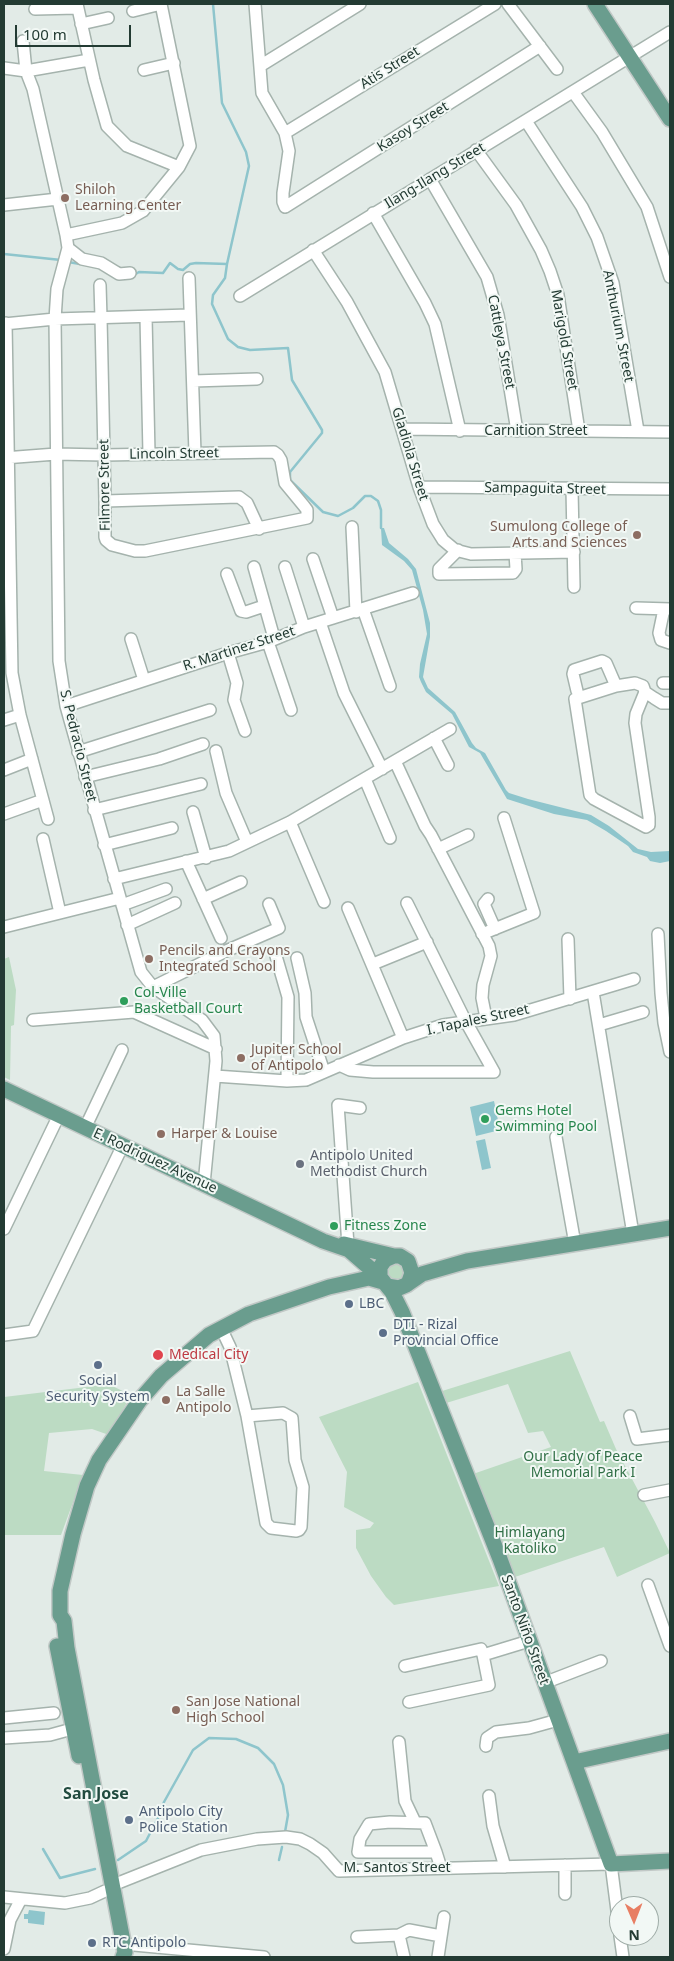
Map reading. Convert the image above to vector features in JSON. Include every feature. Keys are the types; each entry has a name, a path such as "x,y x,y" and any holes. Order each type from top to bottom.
{"main road":[{"path":"595,4 670,119"},
{"name":"E. Rodriguez Avenue","path":"4,1089 307,1233 349,1250 386,1270"},
{"path":"386,1270 399,1288 422,1274 467,1261 670,1228"},
{"name":"E. Rodriguez Avenue","path":"307,1233 348,1245 386,1270"},
{"path":"109,1888 67,1648 64,1621 60,1615 60,1591 73,1534 87,1486 99,1460 120,1428 156,1381 221,1328 249,1314 329,1287 364,1279 386,1270 429,1261 467,1261"},
{"name":"Santo Niño Street","path":"402,1312 402,1296 412,1272 411,1265 386,1270 392,1292 402,1312 500,1559 611,1864"},
{"path":"60,1615 54,1622 62,1678 123,1953"},
{"path":"574,1762 670,1741"},
{"name":"M. Santos Street","path":"611,1864 670,1861"}],"street":[{"path":"66,235 122,223 143,212 179,166 190,146 161,4 133,11"},
{"path":"255,4 262,93 285,133"},
{"path":"260,66 360,4"},
{"name":"Atis Street","path":"285,133 495,4"},
{"path":"508,4 557,69"},
{"path":"36,9 77,6 107,126 127,146 179,166"},
{"path":"81,24 108,18"},
{"name":"Ilang-Ilang Street","path":"240,296 670,32"},
{"path":"22,41 26,72 33,89 66,235 67,251 82,259 101,263 119,274 130,273"},
{"name":"Kasoy Street","path":"285,133 289,151 283,193 285,207 540,46"},
{"path":"4,68 26,72 90,60"},
{"path":"144,70 174,63"},
{"path":"573,92 606,139 647,207 670,277"},
{"name":"Anthurium Street","path":"526,121 582,207 597,237 613,283 638,431"},
{"name":"Marigold Street","path":"476,150 516,205 541,250 550,271 558,295 579,431"},
{"name":"Cattleya Street","path":"430,179 487,276 498,315 517,431"},
{"path":"4,205 58,199"},
{"path":"373,213 425,303 435,324 460,430"},
{"name":"Gladiola Street","path":"313,250 347,302 373,347 385,372 419,487 433,524 443,540 458,550"},
{"name":"S. Pedracio Street","path":"67,251 57,290 55,319 59,661 66,706 78,752 141,972 153,986 202,1020 214,1036 216,1049 215,1076 204,1184"},
{"path":"189,278 194,453"},
{"name":"Filmore Street","path":"100,285 106,540 112,545 135,552 145,551 301,520"},
{"path":"48,819 8,674 5,323 55,319 190,315"},
{"path":"146,316 149,454"},
{"path":"193,382 257,379"},
{"name":"Carnition Street","path":"402,429 670,432"},
{"name":"Lincoln Street","path":"6,458 56,454 274,452 281,460 285,483 307,510 307,518 301,520"},
{"name":"Sampaguita Street","path":"419,487 670,489"},
{"path":"572,489 574,587"},
{"path":"105,501 238,497 247,503 259,529"},
{"path":"352,527 359,610 390,686"},
{"path":"516,553 516,569 513,573 439,574 439,569 458,550 471,554 516,553 574,552"},
{"path":"313,558 333,618"},
{"path":"254,567 271,640 291,710"},
{"path":"285,567 304,627"},
{"path":"227,574 240,611 246,612 264,606"},
{"name":"R. Martinez Street","path":"66,706 413,593"},
{"path":"636,608 667,609 660,633 662,640 670,643"},
{"path":"320,622 344,693 382,769"},
{"path":"131,639 144,680"},
{"path":"228,653 237,683 234,700 245,731"},
{"path":"616,686 604,661 576,668 573,666 590,795 646,827 649,824 649,817 635,723 636,714 645,692"},
{"path":"576,695 636,683 642,686 645,692 662,703 670,703"},
{"path":"78,752 210,710"},
{"path":"4,720 20,715"},
{"path":"114,879 206,858 228,851 290,822 450,729"},
{"path":"434,738 448,765"},
{"path":"85,777 159,759 203,744"},
{"path":"216,751 226,793 248,842"},
{"path":"4,770 32,759"},
{"path":"395,762 424,826 438,848 489,946 491,956 483,985 482,998 486,1018"},
{"path":"365,779 390,838"},
{"path":"94,810 201,784"},
{"path":"4,814 43,800"},
{"path":"193,812 206,858"},
{"path":"482,934 534,913 504,818"},
{"path":"290,822 324,902"},
{"path":"104,845 172,828"},
{"path":"438,848 468,835"},
{"path":"43,839 60,913"},
{"path":"186,862 221,938"},
{"path":"203,899 241,882"},
{"path":"4,927 60,913 121,902 166,889"},
{"path":"488,899 484,904 495,929"},
{"path":"127,925 175,903"},
{"path":"339,1066 350,1070 374,1072 494,1072 465,1020 407,903"},
{"path":"153,986 226,951 280,928 269,904"},
{"path":"348,908 403,1038"},
{"path":"658,934 663,1008 670,1052"},
{"path":"568,939 570,999"},
{"path":"373,964 427,942"},
{"path":"276,956 288,997 288,1081"},
{"path":"297,958 305,993 306,1018 324,1072"},
{"name":"I. Tapales Street","path":"215,1076 288,1081 306,1080 403,1038 443,1025 465,1020 514,1015 634,979"},
{"path":"593,992 633,1234"},
{"path":"33,1020 134,1012 216,1049"},
{"path":"599,1025 643,1012"},
{"path":"85,1128 122,1050"},
{"path":"348,1245 338,1105 360,1108"},
{"path":"4,1229 59,1115"},
{"path":"556,1137 575,1244"},
{"path":"4,1335 33,1331 123,1146"},
{"path":"221,1328 230,1347 247,1416 266,1523 271,1528 299,1530 303,1488 295,1460 292,1418 283,1413 247,1416"},
{"path":"630,1416 637,1439 670,1435"},
{"path":"644,1495 670,1490"},
{"path":"648,1585 670,1646"},
{"path":"483,1656 529,1641"},
{"path":"405,1666 481,1649 489,1685 409,1702"},
{"path":"544,1683 601,1661"},
{"path":"4,1718 54,1713"},
{"path":"486,1746 487,1738 496,1732 529,1728 558,1720"},
{"path":"4,1738 50,1735 72,1730"},
{"path":"399,1742 405,1801 415,1822"},
{"path":"489,1796 493,1826 505,1867"},
{"path":"436,1852 358,1852 360,1839 369,1824 390,1822 425,1823 436,1852 441,1868"},
{"name":"M. Santos Street","path":"4,1897 65,1903 90,1898 109,1888 201,1850 257,1839 286,1837 300,1839 310,1844 339,1871 611,1864"},
{"name":"Santo Niño Street","path":"611,1864 615,1896"},
{"path":"565,1865 565,1894"},
{"path":"4,1949 10,1920 21,1899"},
{"path":"438,1957 444,1917"},
{"path":"357,1937 399,1935 408,1930 441,1936"},
{"path":"399,1935 404,1957"},
{"path":"123,1953 264,1957"}],"green space":[{"path":"9,957 16,990 14,1025 11,1026 10,1080 4,1077 4,959"},
{"path":"396,1260 407,1269 402,1281 388,1280 385,1269"},
{"name":"Our Lady of Peace Memorial Park I","path":"570,1351 600,1422 604,1421 616,1449 670,1553 617,1577 604,1547 512,1578 473,1474 551,1447 543,1431 528,1433 508,1384 443,1404 439,1392"},
{"path":"104,1382 131,1395 109,1435 92,1429 49,1433 44,1471 83,1475 61,1535 4,1535 4,1397 95,1386"},
{"path":"418,1382 499,1586 394,1605 371,1576 356,1548 356,1530 370,1528 374,1523 344,1507 347,1472 319,1417"}],"water":[{"path":"381,528 384,528 389,543 408,559 416,569 430,623 430,637 423,677 428,688 455,712 472,743 476,748 485,753 506,790 509,793 528,799 591,815 609,826 638,849 651,852 670,851 670,861 660,863 650,861 647,857 633,852 628,846 587,820 554,814 507,799 480,753 469,747 452,714 426,692 421,682 419,677 420,664 427,634 423,610 412,570 404,561 382,545"},
{"name":"Gems Hotel Swimming Pool","path":"494,1101 500,1130 476,1136 470,1107"},
{"path":"485,1139 491,1168 482,1170 476,1141"},
{"path":"29,1910 45,1912 44,1925 28,1923 28,1919 24,1919 24,1914 28,1914"}],"waterway":[{"path":"213,4 222,103 246,152 249,166 225,278 213,295 212,304 228,339 238,347 250,350 288,348 292,380 322,430 322,433 290,472 290,480 323,512 338,516 353,508 365,496 371,496 378,501 381,510 381,528"},
{"path":"4,254 61,260"},
{"path":"68,262 80,264"},
{"path":"134,275 139,272 163,273 170,263 183,270 190,264 196,263 227,264"},
{"path":"118,1860 146,1841 164,1802 193,1750 209,1738 236,1739 258,1748 274,1764 283,1785 288,1815 285,1832"},
{"path":"279,1860 282,1847"},
{"path":"43,1849 60,1878 95,1869"}],"place":[{"name":"Shiloh Learning Center","path":"65,198"},
{"name":"Sumulong College of Arts and Sciences","path":"637,535"},
{"name":"Pencils and Crayons Integrated School","path":"149,959"},
{"name":"Col-Ville Basketball Court","path":"124,1001"},
{"name":"Jupiter School of Antipolo","path":"241,1058"},
{"name":"Gems Hotel Swimming Pool","path":"485,1119"},
{"name":"Harper & Louise","path":"161,1134"},
{"name":"Antipolo United Methodist Church","path":"300,1164"},
{"name":"Fitness Zone","path":"334,1226"},
{"name":"LBC","path":"349,1304"},
{"name":"DTI - Rizal Provincial Office","path":"383,1333"},
{"name":"Medical City","path":"158,1355"},
{"name":"Social Security System","path":"98,1365"},
{"name":"La Salle Antipolo","path":"166,1400"},
{"name":"San Jose National High School","path":"176,1710"},
{"name":"Antipolo City Police Station","path":"129,1820"},
{"name":"RTC Antipolo","path":"92,1943"}],"district":[{"name":"San Jose","path":"96,1794"}],"park label":[{"name":"Himlayang Katoliko","path":"530,1542"}]}
